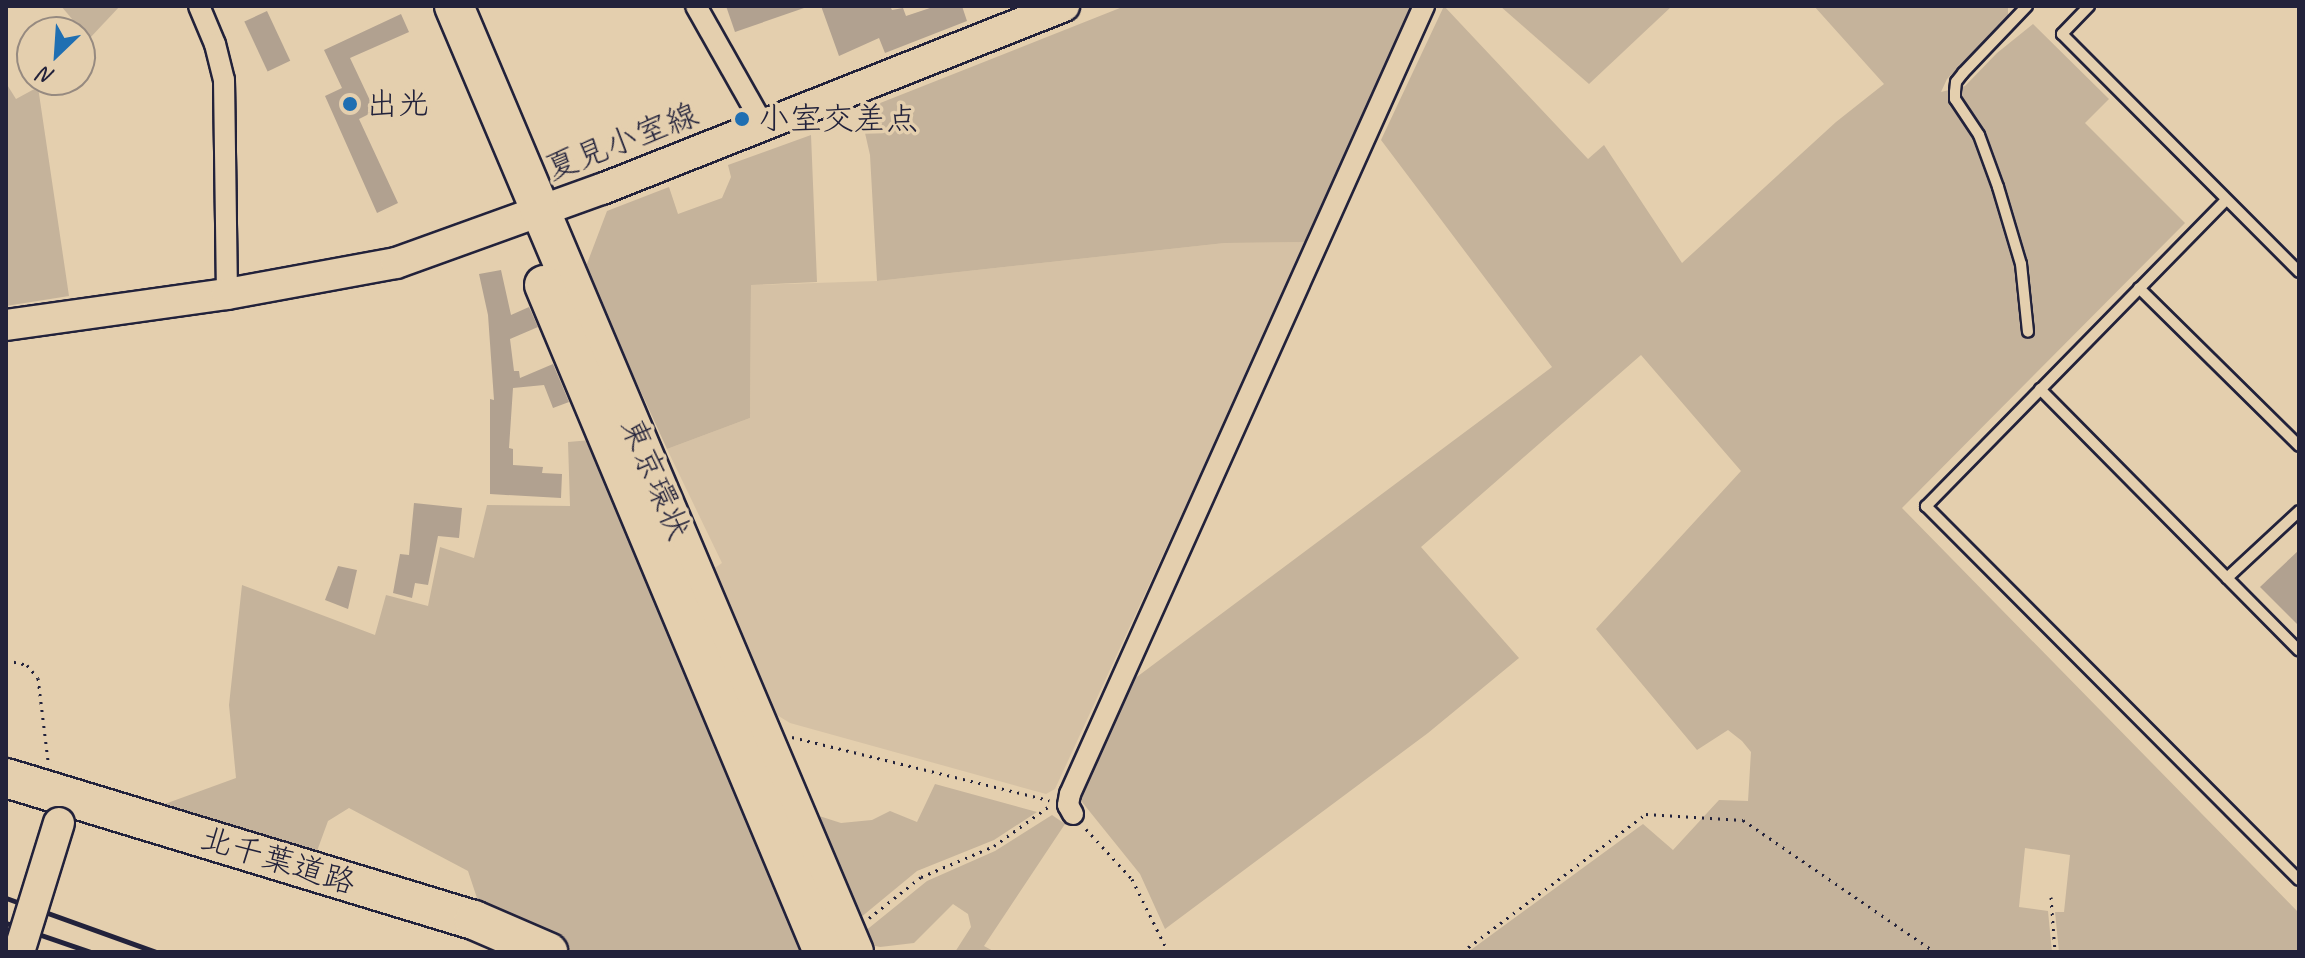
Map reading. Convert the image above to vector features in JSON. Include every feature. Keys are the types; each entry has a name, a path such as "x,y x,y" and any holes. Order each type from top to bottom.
{"highway":[{"name":"東京環状","path":"427,6 529,216 759,728 837,944"},
{"name":"東京環状","path":"454,6 529,216 837,944"},
{"name":"北千葉道路","path":"43,797 474,920 548,952"}],"street":[{"path":"199,6 215,44 224,80 227,294"},
{"path":"696,6 764,126"},
{"name":"夏見小室線","path":"6,325 227,294 396,263 764,126 1064,6"},
{"path":"1073,814 1068,805 1070,794 1424,6"},
{"path":"19,952 43,797"}],"lane":[{"path":"2027,6 1956,82 1955,99 1979,135 1998,187 2021,264 2028,332"},
{"path":"2089,6 2062,34 2299,272"},
{"path":"2226,200 1926,506 2299,880"},
{"path":"2139,288 2299,446"},
{"path":"2040,389 2299,651"},
{"path":"2227,578 2299,511"}],"path":[{"path":"6,660 27,665 38,678 48,764 43,797"},
{"path":"759,728 1054,801 1041,815 994,846 921,877 837,944"},
{"path":"1073,814 1132,879 1168,952"},
{"path":"1462,952 1646,814 1743,820 1935,952"},
{"path":"2051,897 2055,952"}],"shaded area":[{"path":"61,6 120,6 96,32 96,16 69,16"},
{"path":"1125,6 1413,6 1307,242 1225,243 877,281 870,155 860,111"},
{"path":"1444,6 1588,159 1604,145 1682,263 1836,122 1884,84 1814,6 2008,6 2008,15 1947,79 1941,92 1965,86 1997,53 2033,24 2109,99 2085,123 2185,223 1902,508 2299,913 2299,952 2059,952 2055,912 2064,912 2070,855 2025,848 2019,907 2048,911 2052,952 1468,952 1643,824 1673,850 1719,800 1748,801 1751,752 1742,741 1728,730 1697,750 1596,629 1741,471 1641,355 1421,547 1519,658 1428,733 1165,929 1140,874 1082,802 1080,793 1130,682 1552,367 1381,140"},
{"path":"1500,6 1672,6 1589,84"},
{"path":"6,83 16,99 39,96 69,296 6,306"},
{"path":"811,135 817,282 751,285 750,418 667,449 585,269 607,211 669,187 678,214 722,198 731,177 728,165"},
{"path":"1307,242 1055,789 1046,794 790,723 772,712 709,572 722,563 667,449 750,418 751,285 877,281 1225,243"},
{"path":"591,440 804,952 572,952 479,904 468,871 349,808 328,821 317,851 162,805 236,778 229,705 242,585 375,635 386,595 428,606 440,547 474,558 487,505 570,506 568,442"},
{"path":"935,784 1037,812 994,840 917,871 860,918 816,815 841,823 872,820 890,811 917,822"},
{"path":"1052,815 1065,824 984,946 995,952 955,952 971,927 968,914 953,904 914,943 880,947 866,944 864,932 927,881 995,851"}],"building":[{"path":"726,6 803,6 804,8 735,32"},
{"path":"821,6 890,6 892,10 903,8 906,16 936,6 962,6 967,21 885,53 879,38 839,56"},
{"path":"267,11 290,61 268,71 244,22"},
{"path":"401,14 409,32 350,58 375,111 359,119 398,203 377,213 325,96 342,88 324,50"},
{"path":"501,270 511,315 529,307 538,327 510,339 514,371 519,371 520,378 553,364 569,402 553,408 544,385 513,388 509,448 513,449 513,465 543,467 542,473 562,474 561,498 490,494 490,399 494,400 488,315 479,274"},
{"path":"414,503 462,508 459,538 438,536 428,585 415,583 412,598 393,593 400,554 409,555"},
{"path":"2299,550 2299,626 2260,587"},
{"path":"338,566 357,570 348,609 325,600"}],"railway":[{"path":"6,898 156,952"},
{"path":"6,923 90,952"}],"place":[{"name":"出光","path":"350,104"},
{"name":"小室交差点","path":"742,119"}]}
